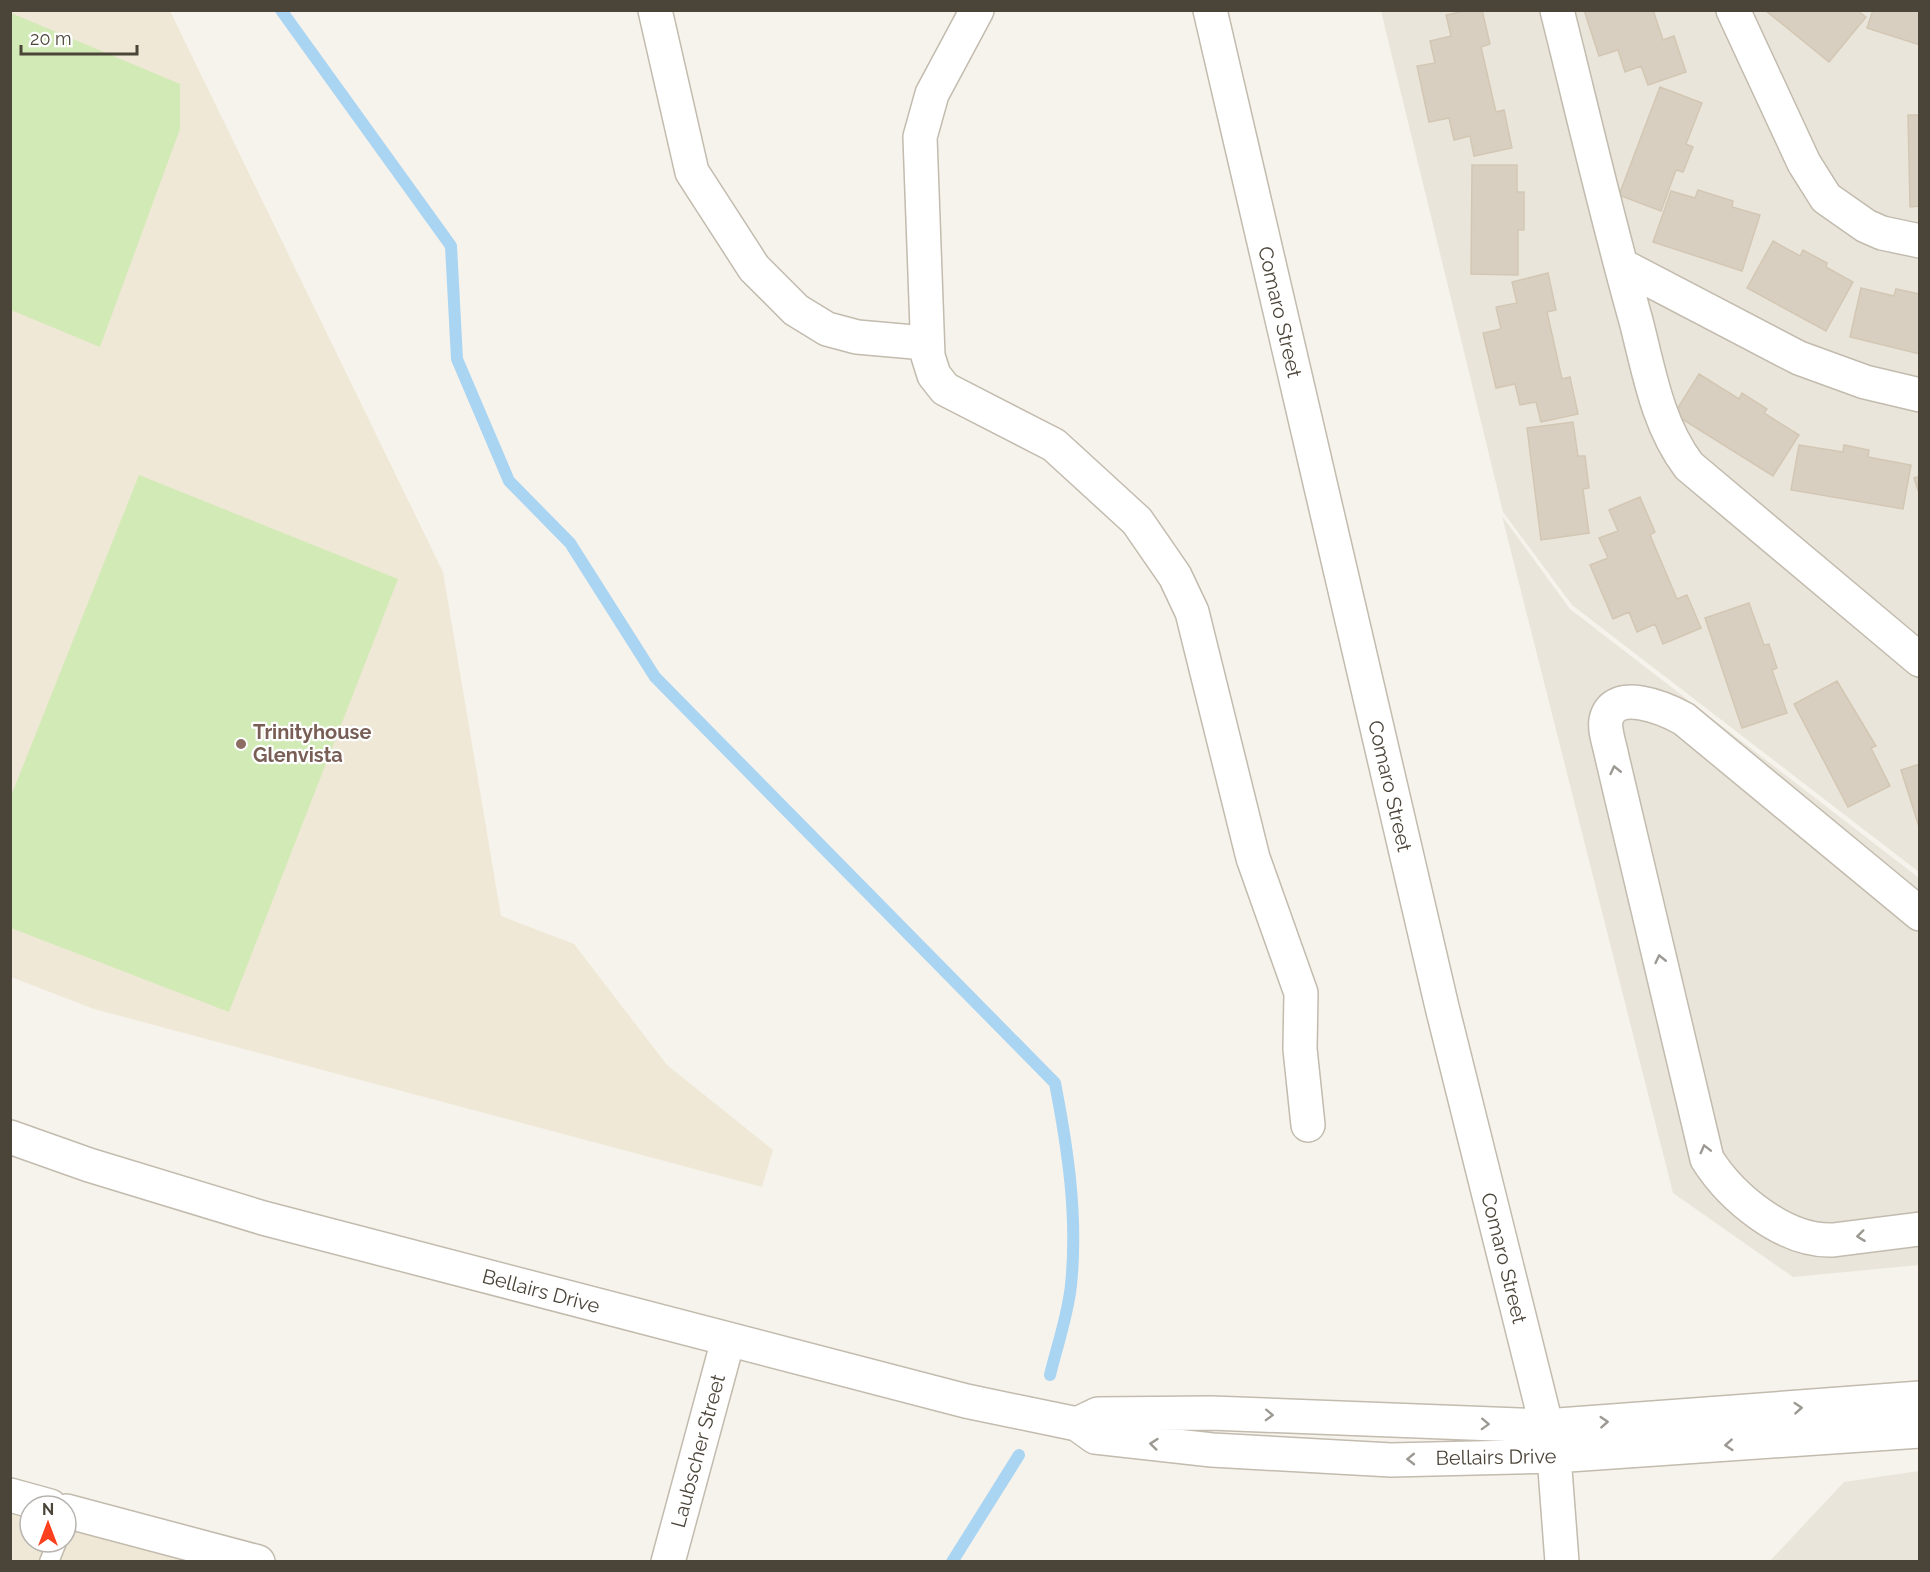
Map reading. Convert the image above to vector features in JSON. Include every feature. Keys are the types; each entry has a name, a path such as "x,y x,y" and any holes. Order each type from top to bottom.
{"street":[{"path":"655,10 692,172 754,268 796,310 827,329 857,337 925,343"},
{"path":"976,10 932,94 920,137 925,343 934,375 941,386 989,414 1054,446 1068,456 1137,521 1183,590 1192,612 1208,672 1253,858 1301,993 1300,1049 1308,1125"},
{"name":"Comaro Street","path":"1210,10 1442,1007 1550,1441 1562,1562"},
{"path":"1557,10 1621,265 1663,419 1679,453 1689,466 1920,660"},
{"path":"1733,10 1804,163 1826,198 1866,226 1920,242"},
{"path":"1621,265 1799,358 1865,382 1920,395"},
{"path":"1920,914 1684,719 1663,708 1636,703 1619,704 1609,713 1606,721 1611,757 1707,1159 1720,1179 1740,1200 1768,1219 1809,1237 1833,1240 1920,1229"},
{"name":"Bellairs Drive","path":"10,1137 89,1165 263,1218 966,1401 1077,1424 1095,1437 1212,1450 1391,1460 1920,1398"},
{"name":"Laubscher Street","path":"668,1562 728,1340"},
{"name":"Bellairs Drive","path":"1550,1441 1920,1431"},
{"path":"78,1515 258,1562"}],"shaded area":[{"name":"Trinityhouse Glenvista","path":"10,11 170,11 443,572 501,916 574,944 667,1065 773,1150 762,1187 94,1009 11,977"},
{"path":"1381,11 1919,11 1919,872 1572,605 1503,512"},
{"path":"1502,516 1570,609 1919,878 1919,1265 1793,1277 1673,1193"},
{"path":"1919,1471 1919,1561 1770,1561 1844,1482"},
{"path":"10,1507 18,1509 18,1554 78,1554 78,1528 192,1561 11,1561"}],"green space":[{"path":"11,13 180,84 180,129 100,347 11,310"},
{"path":"139,475 398,579 229,1012 11,928 11,796"}],"building":[{"path":"1482,10 1490,44 1481,47 1496,112 1504,110 1512,148 1474,156 1470,136 1454,140 1449,118 1429,122 1417,66 1435,63 1430,41 1451,36 1446,15"},
{"path":"1584,10 1653,10 1663,40 1674,36 1686,72 1648,85 1641,66 1625,72 1618,50 1599,56"},
{"path":"1765,10 1857,10 1866,17 1829,62"},
{"path":"1873,10 1920,10 1920,45 1867,28"},
{"path":"1660,87 1702,103 1686,144 1693,147 1683,172 1676,170 1661,211 1619,195"},
{"path":"1908,115 1920,115 1920,206 1910,207"},
{"path":"1472,165 1517,165 1517,192 1524,192 1524,230 1518,230 1518,275 1471,274"},
{"path":"1698,190 1733,201 1732,207 1760,215 1742,271 1653,242 1671,191 1695,198"},
{"path":"1773,241 1800,256 1803,250 1827,263 1826,267 1853,282 1826,331 1747,288"},
{"path":"1548,273 1556,310 1547,312 1562,379 1570,377 1578,414 1541,422 1536,402 1520,405 1515,384 1496,388 1483,333 1501,329 1496,307 1517,303 1512,282"},
{"path":"1861,288 1894,296 1896,289 1920,294 1920,354 1850,337"},
{"path":"1699,374 1739,399 1742,393 1767,409 1764,413 1799,435 1773,476 1674,414"},
{"path":"1573,422 1578,456 1585,456 1589,488 1583,489 1589,533 1541,540 1527,428"},
{"path":"1799,445 1843,452 1844,445 1869,450 1868,457 1911,465 1903,509 1791,490"},
{"path":"1920,476 1920,496 1914,478"},
{"path":"1640,497 1655,532 1650,535 1677,599 1687,595 1701,628 1663,644 1655,624 1637,632 1629,612 1613,619 1590,565 1608,558 1599,538 1618,531 1609,510"},
{"path":"1749,603 1764,645 1769,644 1777,668 1772,670 1787,713 1742,728 1705,618"},
{"path":"1837,681 1876,746 1871,748 1890,786 1848,807 1794,704"},
{"path":"1920,764 1920,830 1901,770"}],"waterway":[{"path":"281,10 451,246 457,359 509,481 570,543 655,677 1055,1083 1070,1184 1073,1260 1067,1308 1050,1375"},
{"path":"952,1562 1019,1455"}],"place":[{"name":"Trinityhouse Glenvista","path":"241,744"}]}
